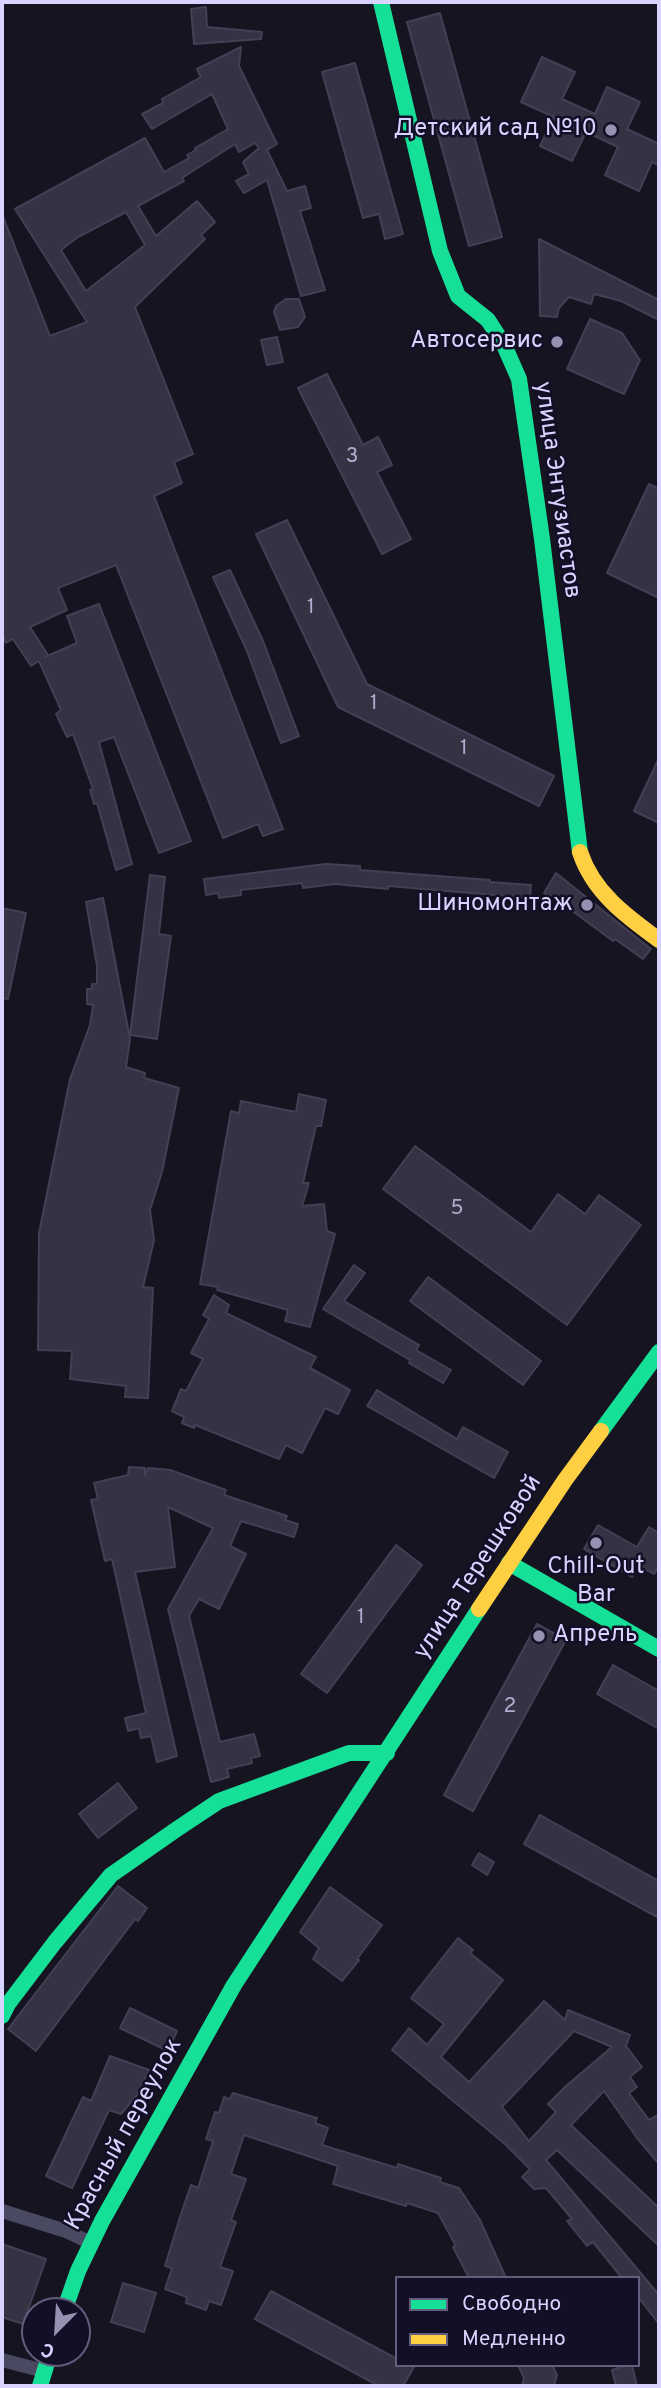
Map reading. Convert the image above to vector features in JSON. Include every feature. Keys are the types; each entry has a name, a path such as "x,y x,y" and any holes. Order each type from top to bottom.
{"street":[{"name":"улица Энтузиастов","path":"381,2 440,251 458,296 488,320 504,345 519,379 582,862 606,899 659,940"},
{"name":"улица Терешковой","path":"346,1815 565,1480 659,1352"},
{"path":"509,1563 659,1649"},
{"path":"2,2016 8,2004 55,1942 111,1875 177,1829 219,1801 349,1753 387,1753"},
{"name":"Красный переулок","path":"69,2297 92,2243 234,1985 346,1815"},
{"path":"2,2211 66,2231 92,2243"},
{"path":"2,2360 42,2379"}],"building":[{"path":"206,7 207,27 262,32 261,39 194,44 191,9"},
{"path":"440,13 502,237 469,246 407,22"},
{"path":"241,47 239,66 277,144 267,150 287,191 305,186 311,208 300,211 325,290 301,296 267,180 244,193 236,181 249,174 243,162 259,148 255,143 239,152 235,144 182,178 184,181 138,206 156,236 197,201 215,222 201,235 205,239 135,307 193,454 174,462 182,483 154,496 283,829 263,836 258,824 223,838 116,565 58,588 67,610 30,627 48,655 45,657 77,643 67,616 99,604 191,841 159,853 114,737 99,742 132,864 116,870 97,803 94,804 90,790 93,789 73,734 67,737 56,714 61,710 39,661 31,666 13,639 6,643 2,634 2,214 50,336 87,322 15,209 145,138 164,172 189,158 187,155 196,150 195,148 228,129 212,94 152,129 142,114 201,77 197,69","holes":["126,212 145,245 86,291 61,250 78,237"]},
{"path":"542,57 575,72 562,99 595,114 607,87 640,102 627,129 659,144 659,166 652,162 639,191 605,175 618,147 586,132 572,161 540,146 554,117 521,102"},
{"path":"355,63 403,234 385,239 379,214 363,218 322,72"},
{"path":"539,239 659,300 659,320 621,301 594,294 591,304 569,297 559,308 557,317 540,316"},
{"path":"286,299 299,299 305,317 298,327 280,330 274,312 276,306"},
{"path":"590,319 622,333 640,360 624,394 567,369"},
{"path":"277,337 283,362 267,365 261,340"},
{"path":"327,374 363,445 378,437 392,465 377,472 411,539 382,554 298,388"},
{"path":"649,484 659,489 659,598 607,573"},
{"path":"287,520 367,684 554,776 539,806 338,707 256,534"},
{"path":"230,570 263,641 299,736 281,743 247,651 213,577"},
{"path":"659,758 659,823 634,811"},
{"path":"326,864 360,866 360,870 531,885 530,898 388,886 388,889 335,884 303,888 302,883 241,890 241,895 219,898 218,893 206,895 204,879"},
{"path":"556,873 651,949 643,959 544,893"},
{"path":"150,875 165,877 159,934 171,936 157,1039 130,1035"},
{"path":"103,898 130,1039 126,1067 145,1073 144,1078 179,1088 162,1172 150,1210 154,1240 143,1287 153,1288 148,1398 125,1397 126,1386 70,1379 72,1351 38,1350 39,1233 70,1079 90,1025 93,1005 87,1004 87,989 92,989 92,984 97,984 97,966 86,902"},
{"path":"2,908 26,913 8,999 2,998"},
{"path":"299,1094 326,1100 321,1126 316,1126 303,1183 309,1183 302,1206 324,1204 327,1231 335,1234 310,1327 285,1321 288,1310 217,1290 218,1287 200,1284 231,1111 239,1113 241,1101 296,1112"},
{"path":"415,1146 531,1232 558,1194 585,1214 599,1195 641,1225 567,1325 383,1189"},
{"path":"354,1265 365,1273 344,1301 419,1345 416,1350 451,1370 443,1383 409,1363 410,1360 323,1309"},
{"path":"428,1277 541,1361 523,1385 410,1301"},
{"path":"214,1295 229,1305 226,1313 316,1357 310,1368 350,1390 338,1414 325,1408 302,1453 286,1445 279,1459 195,1425 194,1428 182,1423 184,1417 172,1411 181,1389 186,1391 203,1359 191,1353 209,1319 203,1315"},
{"path":"377,1390 457,1439 463,1427 508,1452 494,1478 367,1406"},
{"path":"129,1467 145,1468 145,1476 148,1468 170,1470 226,1490 224,1495 287,1516 285,1520 298,1524 294,1537 241,1521 230,1546 246,1554 219,1609 199,1599 189,1616 220,1742 254,1734 260,1756 251,1758 252,1763 227,1769 229,1777 211,1782 168,1609 213,1528 168,1507 175,1567 135,1572 177,1756 157,1762 151,1736 141,1738 139,1728 128,1731 125,1718 146,1713 112,1559 105,1561 91,1500 98,1499 94,1483 128,1475"},
{"path":"598,1525 637,1547 649,1527 659,1533 659,1566 654,1574 638,1565 632,1577 584,1549"},
{"path":"396,1545 422,1565 327,1693 301,1674"},
{"path":"537,1624 566,1640 473,1811 444,1795"},
{"path":"613,1665 659,1691 659,1729 597,1694"},
{"path":"118,1783 137,1808 98,1838 79,1814"},
{"path":"540,1815 659,1881 659,1918 524,1844"},
{"path":"479,1853 494,1862 487,1875 472,1865"},
{"path":"118,1886 147,1908 138,1921 135,1919 36,2051 8,2029"},
{"path":"330,1887 382,1925 342,1981 313,1959 319,1948 300,1932"},
{"path":"458,1938 473,1950 470,1953 503,1980 441,2057 469,2082 544,2001 565,2020 568,2010 630,2035 626,2046 642,2067 630,2077 637,2087 629,2093 649,2120 659,2114 659,2164 604,2091 571,2125 659,2208 659,2246 557,2150 546,2160 659,2295 659,2324 640,2300 640,2276 620,2276 593,2242 587,2246 567,2221 572,2219 546,2188 534,2189 522,2177 530,2169 505,2144 392,2050 409,2028 427,2045 444,2024 411,1998","holes":["574,2031 612,2047 548,2104 556,2112 529,2141 502,2107"]},
{"path":"130,2008 177,2031 168,2051 120,2028"},
{"path":"110,2056 149,2070 137,2095 121,2114 109,2110 72,2188 46,2176 83,2097 91,2101"},
{"path":"233,2093 317,2118 315,2123 328,2128 322,2145 397,2168 398,2164 441,2178 440,2182 459,2188 480,2220 505,2276 468,2276 438,2213 333,2184 338,2166 244,2135 231,2174 246,2179 231,2220 236,2222 220,2267 233,2271 221,2305 209,2301 206,2310 186,2303 187,2297 165,2289 172,2268 165,2266 191,2185 198,2188 213,2141 206,2139 215,2112 219,2113 224,2097 230,2099"},
{"path":"2,2244 46,2259 33,2297 21,2297 21,2323 2,2317"},
{"path":"123,2283 156,2293 144,2332 111,2322"},
{"path":"271,2291 395,2358 395,2367 414,2367 403,2386 379,2386 255,2319"},
{"path":"519,2367 553,2367 557,2375 554,2386 522,2386 524,2378"},
{"path":"632,2367 637,2386 616,2386 612,2370"}],"traffic: fast":[{"path":"381,2 440,251 458,296 488,320 504,345 519,379 542,539 580,852"},
{"path":"601,1431 659,1352"},
{"path":"509,1563 659,1649"},
{"path":"69,2297 102,2221 234,1985 479,1609"},
{"path":"2,2016 8,2004 55,1942 111,1875 177,1829 219,1801 349,1753 387,1753"},
{"path":"40,2386 46,2367"}],"traffic: slow":[{"path":"580,852 602,891 623,912 659,940"},
{"path":"479,1609 601,1431"}],"place":[{"name":"Детский сад №10","path":"611,130"},
{"name":"Автосервис","path":"557,342"},
{"name":"Шиномонтаж","path":"587,905"},
{"name":"Chill-Out Bar","path":"596,1543"},
{"name":"Апрель","path":"539,1636"}]}
